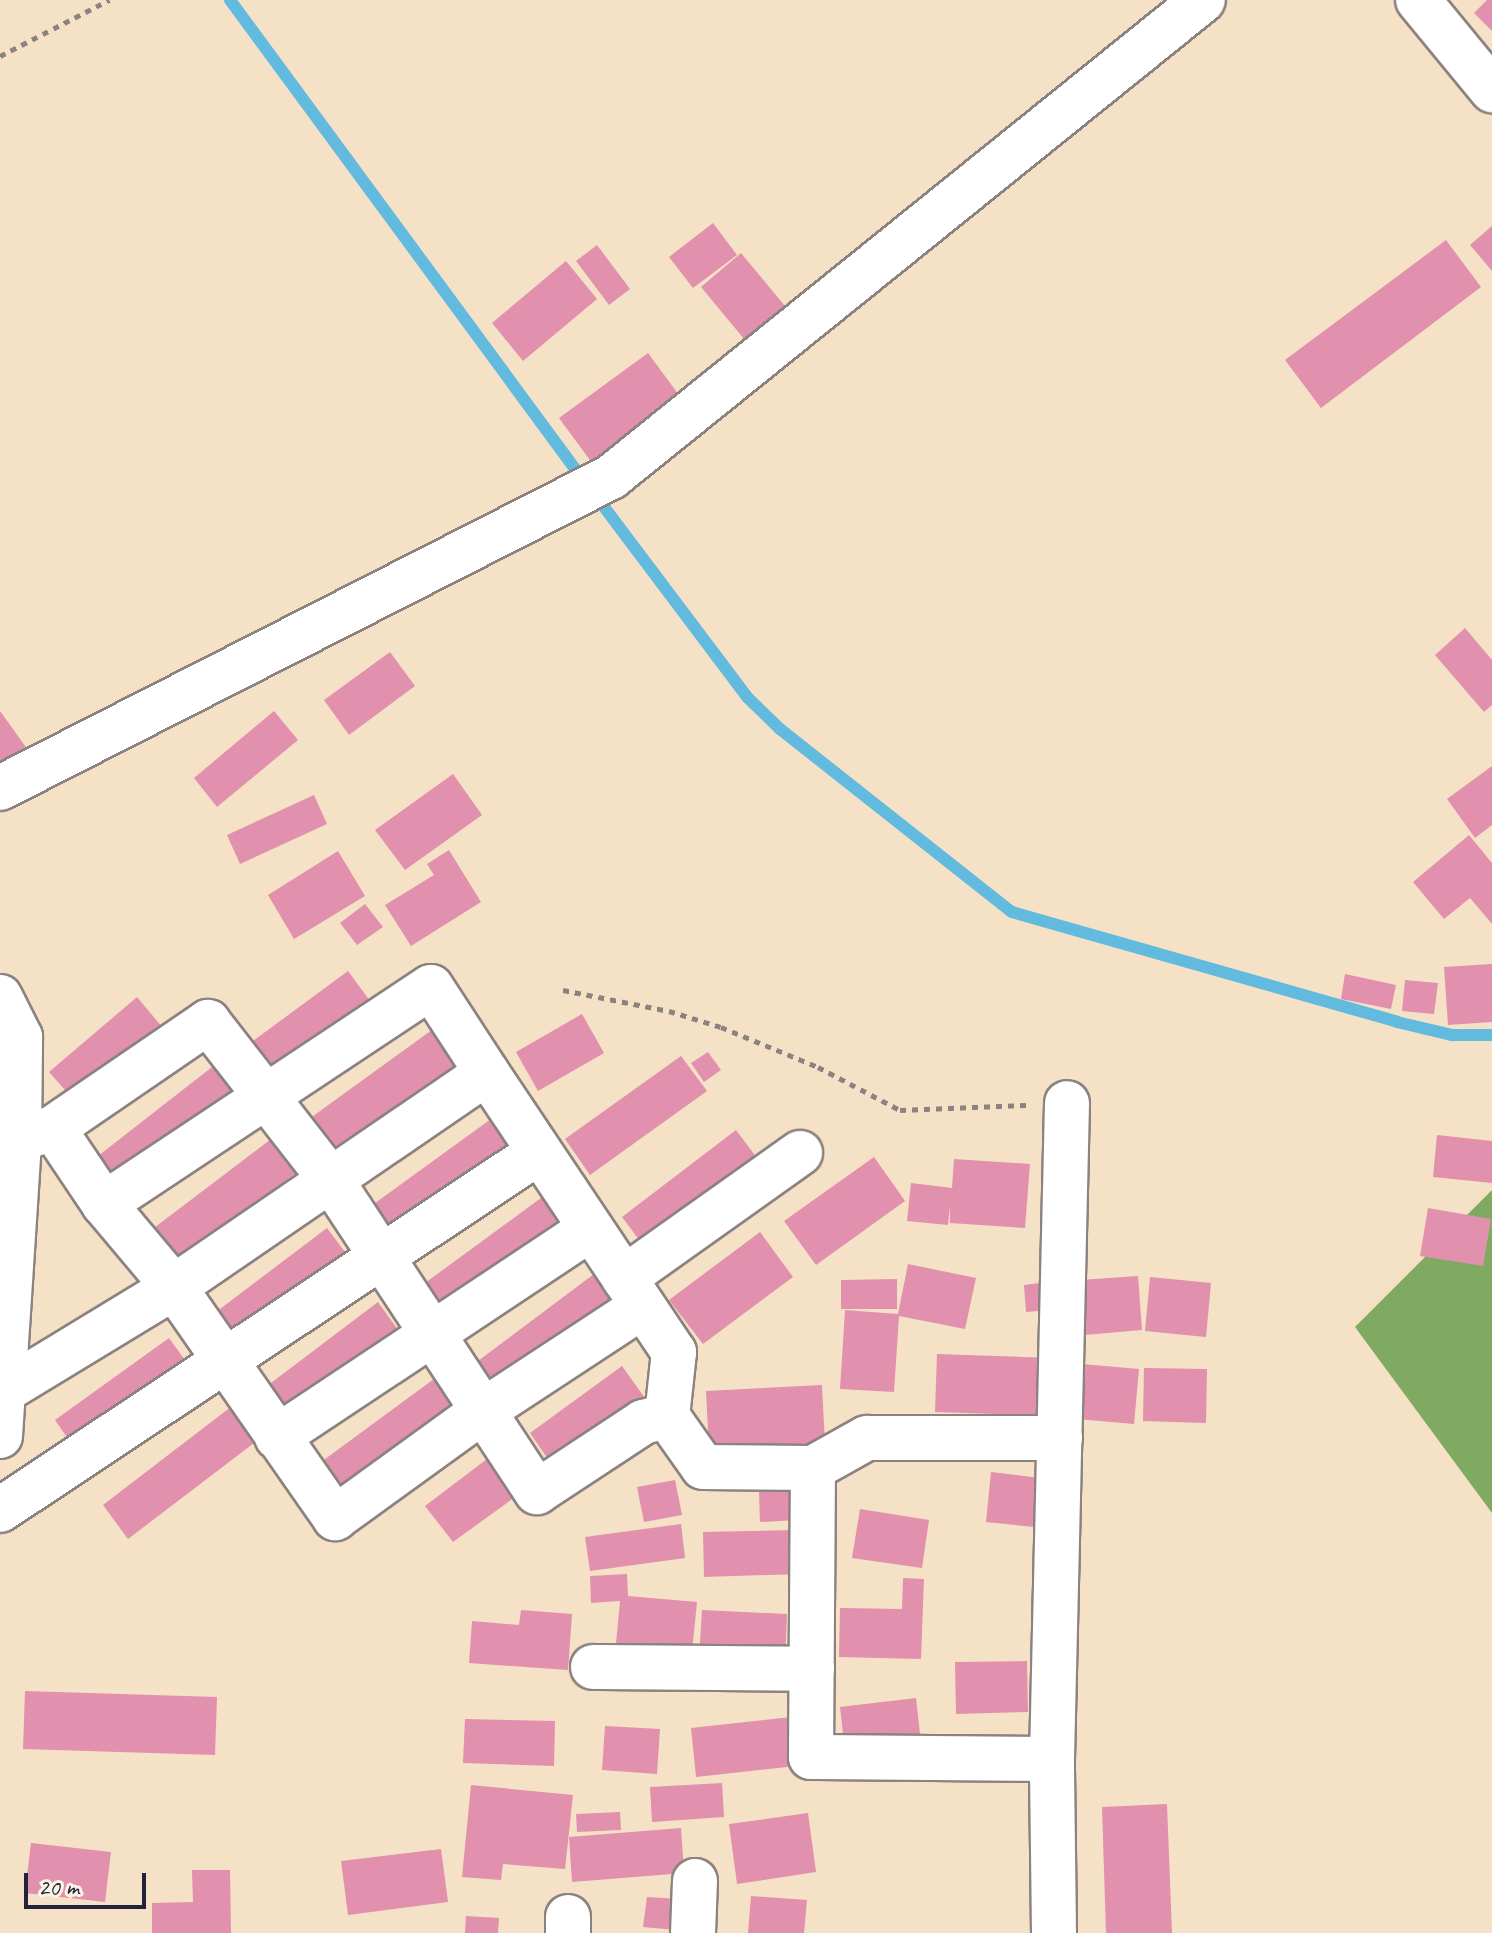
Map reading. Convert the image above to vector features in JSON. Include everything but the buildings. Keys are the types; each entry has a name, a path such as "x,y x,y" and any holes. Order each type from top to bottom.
{"street":[{"path":"0,788 611,477 1203,0"},
{"path":"1418,0 1492,90"},
{"path":"104,1204 431,987 674,1352 667,1416 703,1467 813,1468 867,1438 1060,1438"},
{"path":"0,997 20,1037 24,1138 0,1393 0,1436"},
{"path":"24,1138 208,1022 331,1180 537,1492 643,1422 667,1416"},
{"path":"0,1393 174,1287 487,1073"},
{"path":"1054,1933 1052,1759 1067,1103"},
{"path":"24,1138 104,1204 174,1287 335,1518 483,1411 800,1153"},
{"path":"0,1510 539,1152"},
{"path":"277,1437 590,1229"},
{"path":"813,1468 811,1757 1052,1759"},
{"path":"593,1667 812,1669"},
{"path":"693,1933 695,1881"}],"path":[{"path":"0,56 109,0"},
{"path":"563,990 669,1011 721,1027 818,1067 900,1110 1067,1103"}],"green space":[{"path":"1492,1190 1492,1513 1355,1327"}],"waterway":[{"path":"230,0 584,481"},
{"path":"595,495 747,697 780,729 1012,912 1397,1022 1452,1035 1492,1035"}]}
